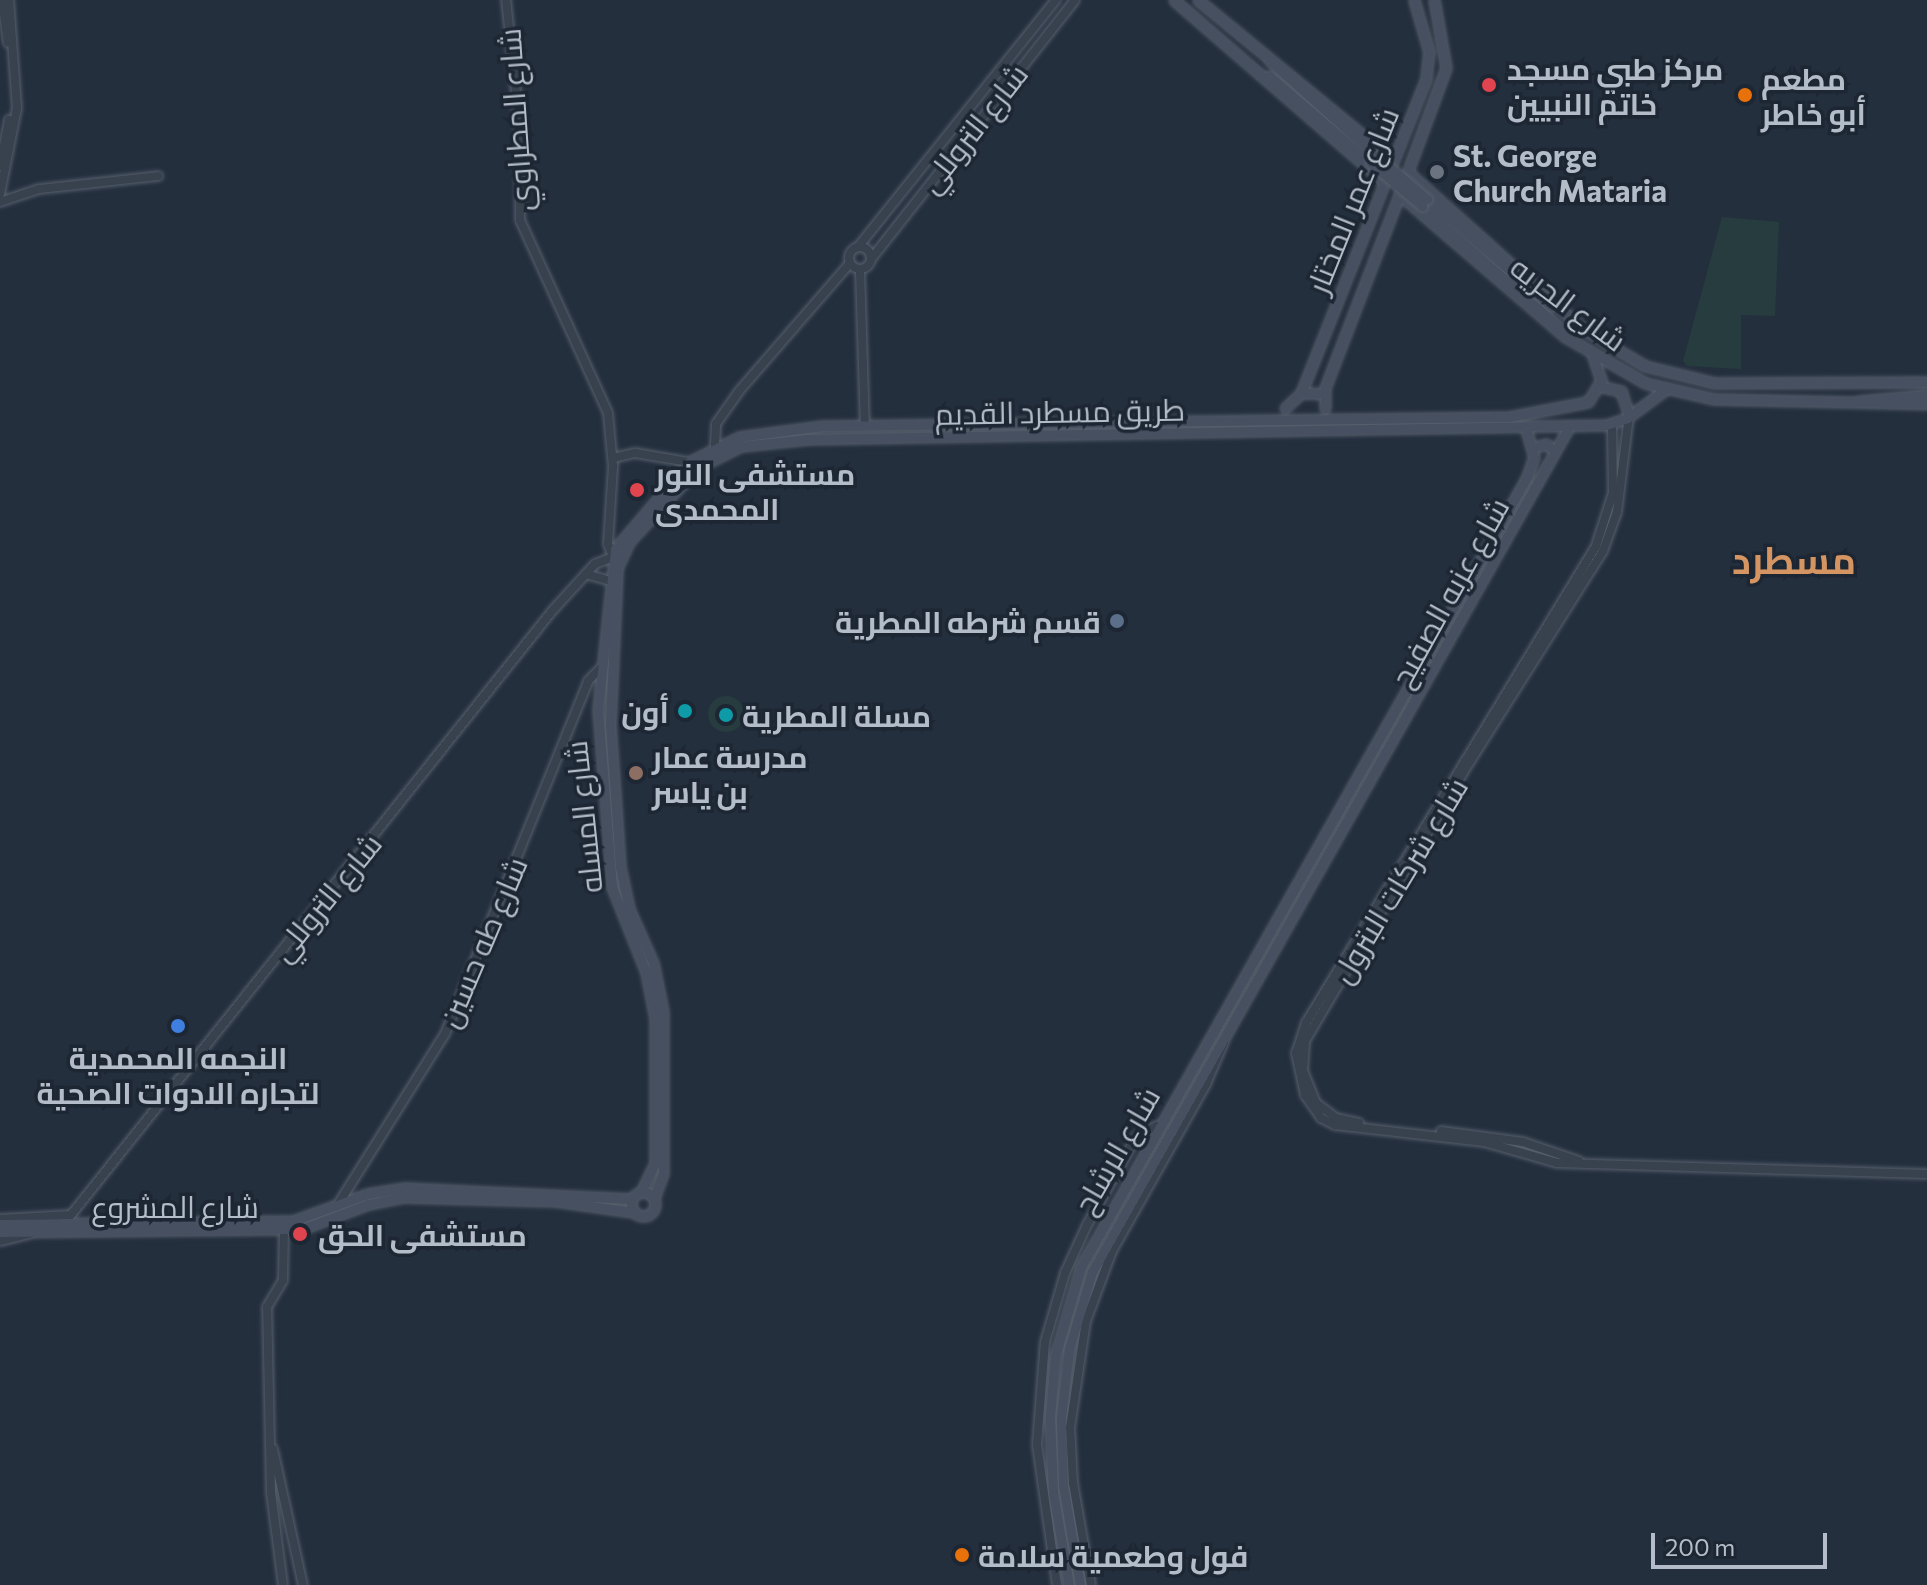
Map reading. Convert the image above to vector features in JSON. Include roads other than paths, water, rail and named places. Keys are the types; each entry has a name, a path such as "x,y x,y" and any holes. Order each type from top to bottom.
{"main road":[{"path":"1174,0 1423,201"},
{"path":"1198,0 1264,54 1376,161 1384,182"},
{"name":"شارع عمر المختار","path":"1285,408 1301,393 1429,65 1414,0"},
{"name":"شارع عمر المختار","path":"1325,408 1324,394 1446,68 1434,0"},
{"path":"1376,161 1393,160"},
{"path":"1408,172 1423,201"},
{"path":"1399,194 1423,201"},
{"name":"شارع الحريه","path":"1423,201 1574,320 1630,359 1686,378 1927,384"},
{"name":"شارع الحريه","path":"1423,201 1552,317 1564,336 1593,357 1666,389 1713,399 1927,404"},
{"path":"1593,357 1600,370 1599,386 1621,391 1629,416"},
{"path":"1882,383 1927,395"},
{"path":"1855,404 1927,384"},
{"name":"طريق مسطرد القديم","path":"603,666 613,557 624,534 689,462 715,445 769,432 865,425 1495,418 1579,407 1599,386"},
{"name":"طريق مسطرد القديم","path":"611,687 622,551 697,468 741,446 808,439 1569,427 1612,424 1629,416 1666,389"},
{"path":"1301,393 1324,394"},
{"name":"شارع عزبه الصفيح","path":"1372,781 1569,427"},
{"path":"1526,429 1532,448 1542,444 1554,450"},
{"name":"شارع عزبه الصفيح","path":"1358,779 1527,477 1532,448"},
{"name":"شارع المسله","path":"603,666 598,726 609,869 626,931 649,983 655,1027 655,1163 641,1192"},
{"name":"شارع المسله","path":"611,687 620,867 636,926 659,983 663,1026 663,1173 654,1198"},
{"name":"شارع الرشاح","path":"1069,1585 1051,1469 1055,1357 1091,1244 1358,779"},
{"name":"شارع الرشاح","path":"1080,1585 1061,1451 1064,1384 1076,1320 1110,1234 1372,781"},
{"path":"626,931 636,926"},
{"path":"633,944 643,938"},
{"name":"شارع المشروع","path":"64,1220 293,1221 405,1188 632,1199"},
{"path":"641,1192 654,1198 650,1214 633,1212 632,1199 641,1192"},
{"name":"شارع المشروع","path":"31,1233 128,1227 284,1230 313,1227 368,1204 404,1197 555,1201 633,1212"},
{"path":"0,1221 64,1220"},
{"path":"4,1232 31,1233"}],"street":[{"path":"0,166 12,96 2,0"},
{"path":"0,194 17,108 9,0"},
{"name":"شارع المطراوي","path":"506,0 522,148 520,220 608,413 613,458"},
{"name":"شارع التروللي","path":"850,263 858,247 1056,0"},
{"name":"شارع التروللي","path":"860,270 1075,0"},
{"path":"0,202 28,191 158,176"},
{"path":"858,247 867,249 872,258"},
{"path":"715,445 716,424 740,390 850,263 860,270 865,425"},
{"name":"شارع شركات البترول","path":"1629,416 1618,441 1613,493 1602,533 1534,652 1302,1033 1297,1070 1314,1106 1335,1125 1484,1142 1557,1163 1579,1161 1927,1174"},
{"name":"شارع شركات البترول","path":"1612,424 1618,441"},
{"path":"613,557 608,544 613,458 635,453 689,462"},
{"name":"شارع التروللي","path":"64,1220 586,574 613,557"},
{"path":"586,574 610,581"},
{"name":"شارع طه حسين","path":"337,1206 445,1034 588,681 603,666"},
{"path":"1091,1585 1073,1483 1070,1428 1086,1321 1112,1251 1211,1075 1225,1033"},
{"path":"1057,1585 1037,1445 1045,1342 1061,1283 1087,1225 1137,1136 1157,1126"},
{"name":"شارع المشروع","path":"0,1221 64,1220"},
{"path":"283,1585 271,1493 267,1307 283,1280 284,1230"},
{"name":"شارع المشروع","path":"0,1241 31,1233"},
{"path":"271,1445 303,1585"}],"place":[{"name":"مركز طبي مسجد خاتم النبيين","path":"1489,85"},
{"name":"مطعم أبو خاطر","path":"1745,95"},
{"name":"St. George Church Mataria","path":"1437,172"},
{"name":"مستشفى النور المحمدى","path":"637,490"},
{"name":"قسم شرطه المطرية","path":"1117,621"},
{"name":"أون","path":"685,711"},
{"name":"مسلة المطرية","path":"726,715"},
{"name":"مدرسة عمار بن ياسر","path":"636,773"},
{"name":"النجمه المحمدية لتجاره الادوات الصحية","path":"178,1026"},
{"name":"مستشفى الحق","path":"300,1234"},
{"name":"فول وطعمية سلامة","path":"962,1555"}],"district":[{"name":"مسطرد","path":"1794,559"}]}
